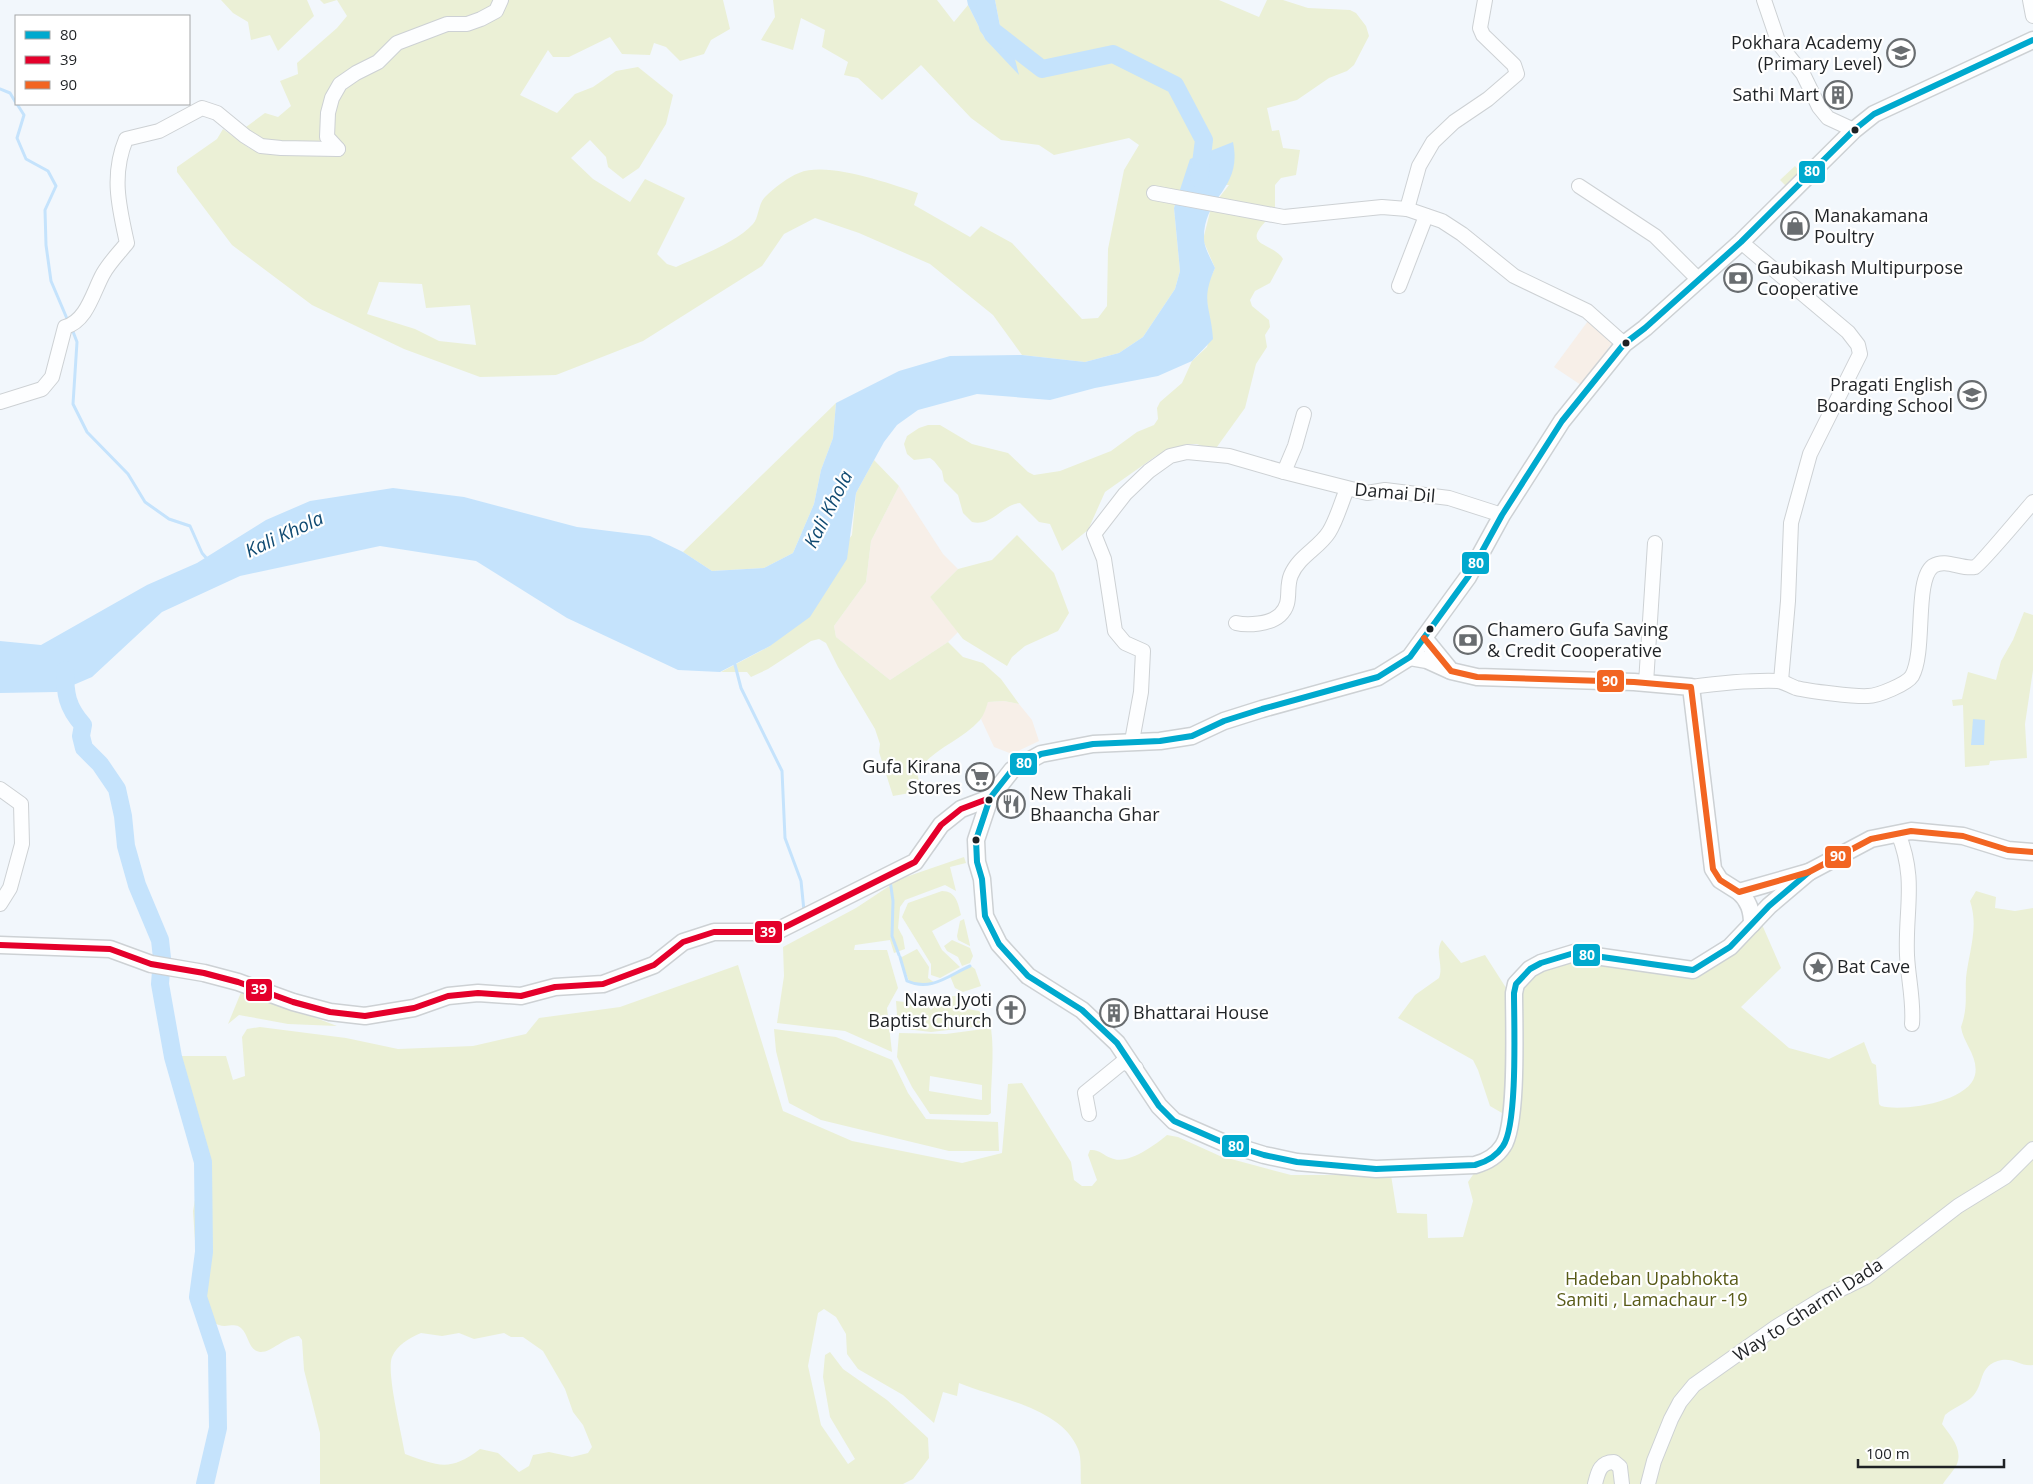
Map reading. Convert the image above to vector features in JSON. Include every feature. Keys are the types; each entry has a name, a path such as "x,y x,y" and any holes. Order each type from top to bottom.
{"main road":[{"path":"1809,872 1752,924 1730,947 1692,970 1574,953 1540,963 1520,977 1514,993 1515,1052 1509,1132 1504,1145 1497,1154 1486,1162 1475,1165 1376,1168 1297,1162 1264,1155 1191,1130 1174,1121 1159,1106 1136,1068 1117,1043 1082,1010 1028,976 999,944 985,916 982,879 977,862 976,840 990,798 1012,770 1041,754 1083,745 1160,741 1192,736 1224,721 1378,677 1410,657 1468,576 1502,515 1562,421 1624,344 1646,328 1741,242 1854,130 1874,114 2033,40"},
{"path":"1424,638 1451,671"},
{"path":"1410,657 1427,660 1451,671 1477,677 1646,683 1691,688 1713,869 1720,880 1739,892 1749,905 1752,924"},
{"path":"0,945 110,949 158,965 204,973 330,1012 365,1016 414,1008 457,995 478,993 521,996 555,987 603,984 654,965 683,942 714,932 775,932 915,862 941,825 961,809 990,798"},
{"path":"1739,892 1809,872 1871,839 1911,830 1963,836 2008,850 2033,852"}],"street":[{"path":"0,402 42,389 52,377 69,326 91,302 104,274 127,243 117,195 117,167 126,139 159,131 202,108 217,113 245,136 261,146 338,149 326,137 328,113 332,98 340,84 356,73 378,62 397,43 448,24 467,24 481,19 496,11 501,0"},
{"path":"1407,209 1419,166 1433,142 1454,122 1488,99 1517,74 1514,65 1483,35 1480,28 1485,0"},
{"path":"1764,0 1779,44 1803,74 1815,102 1828,118 1854,130"},
{"path":"2030,0 2033,16"},
{"path":"1579,186 1655,236 1698,279"},
{"path":"1154,193 1284,217 1382,207 1407,209 1442,221 1462,234 1514,276 1587,311 1624,344"},
{"path":"1399,286 1426,216"},
{"path":"1741,242 1848,332 1858,345 1860,354 1810,454 1791,523 1788,601 1781,681"},
{"path":"1284,472 1295,446 1304,414"},
{"name":"Damai Dil","path":"1132,741 1141,692 1143,652 1125,643 1115,631 1104,559 1094,534 1125,494 1160,462 1170,456 1187,452 1230,456 1347,489 1367,493 1385,490 1449,498 1502,515"},
{"path":"1236,623 1245,625 1271,620 1285,610 1289,600 1291,574 1304,555 1329,532 1347,489"},
{"path":"1691,688 1732,681 1781,681 1796,688 1868,696 1901,685 1910,680 1917,662 1923,587 1933,566 1942,564 1976,567 2033,502"},
{"path":"1646,683 1654,543"},
{"path":"0,789 21,804 22,844 10,888 0,904"},
{"path":"1898,833 1907,856 1909,872 1910,895 1907,952 1908,986 1914,1006 1912,1024"},
{"path":"1089,1114 1085,1093 1123,1062 1136,1068"},
{"name":"Way to Gharmi Dada","path":"1648,1484 1654,1460 1671,1419 1680,1402 1694,1385 1776,1326 1825,1297 1866,1277 1958,1206 2005,1177 2033,1149"},
{"path":"1595,1484 1599,1469 1609,1462 1616,1463 1620,1467 1622,1484"}],"shaded area":[{"path":"1588,321 1615,339 1581,385 1554,367"},
{"path":"899,486 943,554 958,569 930,597 958,632 948,642 890,680 836,637 834,626 866,582 871,541"},
{"path":"1004,701 1019,704 1032,720 1039,741 1012,754 994,747 981,719 988,702"}],"green space":[{"path":"221,0 307,0 314,16 278,51 270,35 251,40 248,22 233,13"},
{"path":"320,0 337,0 324,4"},
{"path":"337,0 723,0 730,29 711,40 704,54 680,61 666,47 654,43 650,55 622,54 610,37 569,57 553,57 548,50 520,95 557,113 575,94 593,87 616,71 638,67 673,95 666,124 639,168 623,179 608,167 606,157 590,140 571,158 593,179 630,202 645,179 685,198 657,254 667,264 676,267 717,248 746,231 755,221 765,197 781,183 795,175 811,170 842,172 859,175 918,193 914,205 970,237 981,226 1012,243 1082,319 1098,318 1107,306 1108,249 1124,170 1139,145 1129,138 1054,155 1039,145 1001,140 971,118 921,65 882,100 858,78 844,75 848,62 822,47 825,30 801,18 793,50 761,40 775,17 773,0 937,0 954,22 968,5 985,39 1010,40 1000,26 995,0 1219,0 1259,17 1267,0 1283,0 1308,8 1350,10 1356,13 1366,26 1369,36 1354,65 1347,71 1329,78 1297,100 1267,108 1272,131 1279,130 1283,148 1300,150 1296,175 1281,178 1275,185 1275,213 1263,224 1258,232 1257,238 1260,242 1278,253 1283,259 1270,283 1255,291 1250,300 1252,306 1269,320 1270,327 1265,335 1267,347 1256,364 1245,408 1214,451 1197,444 1187,444 1156,456 1105,492 1088,530 1062,551 1050,524 1039,522 1020,503 1008,507 986,521 972,522 963,513 958,495 944,481 942,471 934,461 930,458 914,460 907,454 904,444 907,436 919,428 928,425 940,425 972,444 1008,453 1028,472 1034,475 1060,471 1111,451 1137,432 1154,425 1158,419 1157,408 1160,402 1182,383 1192,361 1207,347 1212,331 1208,314 1206,288 1215,268 1203,240 1211,208 1229,185 1183,184 1174,208 1180,271 1175,289 1143,337 1119,353 1085,362 1022,355 993,315 930,264 859,233 815,218 784,234 762,266 643,341 556,375 480,377 404,349 312,305 232,245 177,172 177,167 217,139 223,129 249,148 266,152 261,140 246,127 265,113 278,117 291,106 280,81 298,74 297,63 337,28 347,16","holes":["379,282 422,284 426,308 470,305 476,345 439,341 415,329 367,314"]},
{"path":"1795,166 1801,173 1787,187 1780,180"},
{"path":"836,403 833,438 821,470 814,504 793,553 764,568 712,571 683,552"},
{"path":"874,460 899,486 871,541 866,582 834,626 836,637 890,680 948,642 963,657 983,663 1001,679 1019,704 1004,701 988,702 980,720 923,764 917,772 921,791 893,796 879,752 880,744 875,729 826,643 819,639 811,641 768,669 751,677 747,672 721,672 770,646 852,535 856,493"},
{"path":"1017,535 1054,573 1069,613 1058,631 1025,646 1012,657 1007,666 963,639 930,597 958,569 992,560"},
{"path":"2024,612 2033,615 2033,670 2025,724 2027,758 1990,761 1989,765 1965,767 1963,705 1953,706 1952,700 1962,699 1968,672 1996,680 2001,661 2013,640"},
{"path":"964,857 966,863 950,867 956,891 945,885 905,900 900,907 898,928 903,937 905,949 894,953 890,940 855,945 854,950 887,950 898,988 887,1008 892,1052 845,1031 777,1023 784,976 783,947 856,908 900,879"},
{"path":"942,891 953,895 961,915 932,931 942,950 960,967 940,978 931,975 931,964 902,917 908,903"},
{"name":"Hadeban Upabhokta Samiti , Lamachaur -19","path":"1976,891 1996,897 1995,908 2015,911 2033,908 2033,1365 2002,1360 1988,1366 1976,1393 1945,1415 1942,1424 1955,1442 1958,1458 1956,1467 1943,1484 1081,1484 1078,1449 1070,1435 1058,1423 1026,1406 959,1383 957,1396 943,1392 934,1423 903,1395 858,1369 847,1354 846,1334 836,1317 824,1309 818,1313 808,1366 821,1425 848,1464 855,1459 830,1417 823,1377 825,1355 830,1352 843,1369 887,1400 928,1438 929,1458 913,1479 903,1484 320,1484 320,1433 304,1370 302,1340 299,1336 293,1337 264,1352 256,1351 239,1326 222,1326 210,1321 205,1314 203,1306 202,1297 210,1260 196,1256 193,1211 198,1184 196,1158 205,1155 182,1076 179,1056 226,1056 233,1080 245,1076 242,1037 247,1029 260,1027 346,1038 398,1049 473,1046 526,1034 539,1018 620,1007 738,965 783,1111 852,1141 962,1163 1002,1153 1008,1084 1022,1083 1071,1162 1074,1180 1082,1186 1092,1186 1097,1180 1088,1155 1090,1150 1098,1151 1118,1160 1125,1159 1140,1153 1167,1135 1178,1137 1220,1156 1291,1175 1391,1175 1397,1213 1427,1214 1428,1238 1463,1237 1473,1201 1468,1182 1516,1112 1502,1113 1490,1106 1473,1060 1398,1018 1415,995 1439,978 1439,949 1442,940 1461,963 1485,955 1510,994 1516,994 1541,971 1576,960 1683,974 1694,979 1737,951 1760,920 1781,968 1741,1007 1789,1048 1829,1059 1864,1042 1872,1063 1876,1065 1879,1104 1891,1107 1919,1106 1934,1103 1961,1092 1970,1084 1975,1075 1975,1062 1961,1027 1965,1008 1966,978 1974,920 1970,901","holes":["421,1333 442,1336 459,1333 474,1339 504,1333 511,1337 523,1337 543,1351 565,1389 573,1412 583,1425 592,1447 588,1453 572,1457 549,1452 533,1455 529,1466 519,1472 498,1453 480,1449 460,1461 444,1465 426,1462 405,1454 391,1376 392,1357 404,1342"]},
{"path":"964,919 970,946 958,940 957,936 960,921"},
{"path":"952,940 970,948 973,956 970,963 962,966 958,957 947,951 944,946"},
{"path":"917,949 929,967 928,978 935,983 919,984 909,981 900,958"},
{"path":"971,966 975,969 981,986 963,992 955,988 950,976"},
{"path":"242,990 337,1026 288,1024 239,1015 228,1024"},
{"path":"911,995 927,995 926,1004 931,1010 943,1000 957,996 967,1009 979,1011 992,1025 931,1032 898,1028 896,1001 914,1003"},
{"path":"991,1028 993,1049 991,1113 988,1115 930,1114 912,1087 897,1057 899,1033 946,1034","holes":["930,1076 982,1085 982,1100 929,1091"]},
{"path":"774,1029 836,1037 892,1060 908,1093 926,1119 998,1122 999,1151 949,1151 821,1120 789,1103 776,1051"}],"water":[{"path":"967,0 995,0 1000,26 1010,40 1019,75 985,39"},
{"path":"1233,142 1235,158 1233,171 1205,224 1204,242 1215,268 1207,297 1213,339 1192,361 1158,376 1095,388 1050,400 977,394 918,410 897,425 884,442 856,493 847,559 810,617 770,646 720,672 678,670 567,618 476,561 380,546 240,576 162,612 92,677 57,692 0,693 0,641 41,645 147,585 197,563 266,520 310,501 393,488 464,497 577,527 650,536 683,552 712,571 764,568 793,553 814,504 821,470 833,438 836,403 899,371 950,356 1022,355 1085,362 1119,353 1143,337 1175,289 1180,271 1174,208 1190,159"},
{"path":"1973,719 1985,720 1984,745 1971,745"}],"waterway":[{"name":"Kali Khola","path":"985,0 988,27 1042,69 1113,54 1175,85 1204,140 1199,179"},
{"path":"0,89 10,93 15,101"},
{"path":"18,105 24,115 17,138 26,159 48,171 56,186 45,210 46,245 51,281 68,321"},
{"path":"72,329 77,342 73,404 87,432 128,474 145,502 169,519 190,526 202,553 208,560"},
{"path":"734,661 741,688 782,771 785,838 801,881 804,911"},
{"path":"65,670 68,700 73,712 83,725 81,736 84,748 100,764 117,789 123,816 126,846 137,885 160,940 162,958 160,984 173,1057 203,1162 204,1252 198,1297 217,1354 218,1428 205,1484"},
{"path":"934,849 943,836"},
{"path":"890,880 893,901 892,936 899,955"},
{"path":"807,924 818,919"},
{"path":"900,957 907,981 916,984 924,985 940,981 970,966"}],"transit line":[{"name":"80","path":"1809,872 1769,906 1730,947 1693,970 1574,953 1541,963 1530,969 1516,984 1514,993 1513,1096 1508,1134 1500,1150 1490,1158 1475,1165 1376,1169 1297,1162 1264,1155 1222,1142 1174,1121 1159,1106 1117,1043 1082,1010 1028,976 999,944 985,916 982,879 977,862 976,840 990,798 1012,770 1041,754 1093,744 1160,741 1192,736 1224,721 1378,677 1410,657 1468,577 1502,515 1562,421 1624,344 1645,328 1741,242 1854,130 1874,114 2033,40"},
{"name":"90","path":"1424,638 1451,671 1477,677 1634,682 1691,687 1713,869 1720,880 1739,892 1809,872 1871,839 1911,831 1963,836 2008,850 2033,852"},
{"name":"39","path":"0,945 110,949 151,964 204,973 238,982 293,1002 330,1012 365,1016 414,1008 448,996 478,993 521,996 555,987 603,984 654,965 683,942 714,932 775,932 915,862 941,825 961,809 990,798"}],"place":[{"name":"Pokhara Academy (Primary Level)","path":"1901,53"},
{"name":"Sathi Mart","path":"1838,95"},
{"name":"Manakamana Poultry","path":"1795,226"},
{"name":"Gaubikash Multipurpose Cooperative","path":"1738,278"},
{"name":"Pragati English Boarding School","path":"1972,395"},
{"name":"Chamero Gufa Saving & Credit Cooperative","path":"1468,640"},
{"name":"Gufa Kirana Stores","path":"980,777"},
{"name":"New Thakali Bhaancha Ghar","path":"1011,804"},
{"name":"Bat Cave","path":"1818,967"},
{"name":"Nawa Jyoti Baptist Church","path":"1011,1010"},
{"name":"Bhattarai House","path":"1114,1013"}]}
